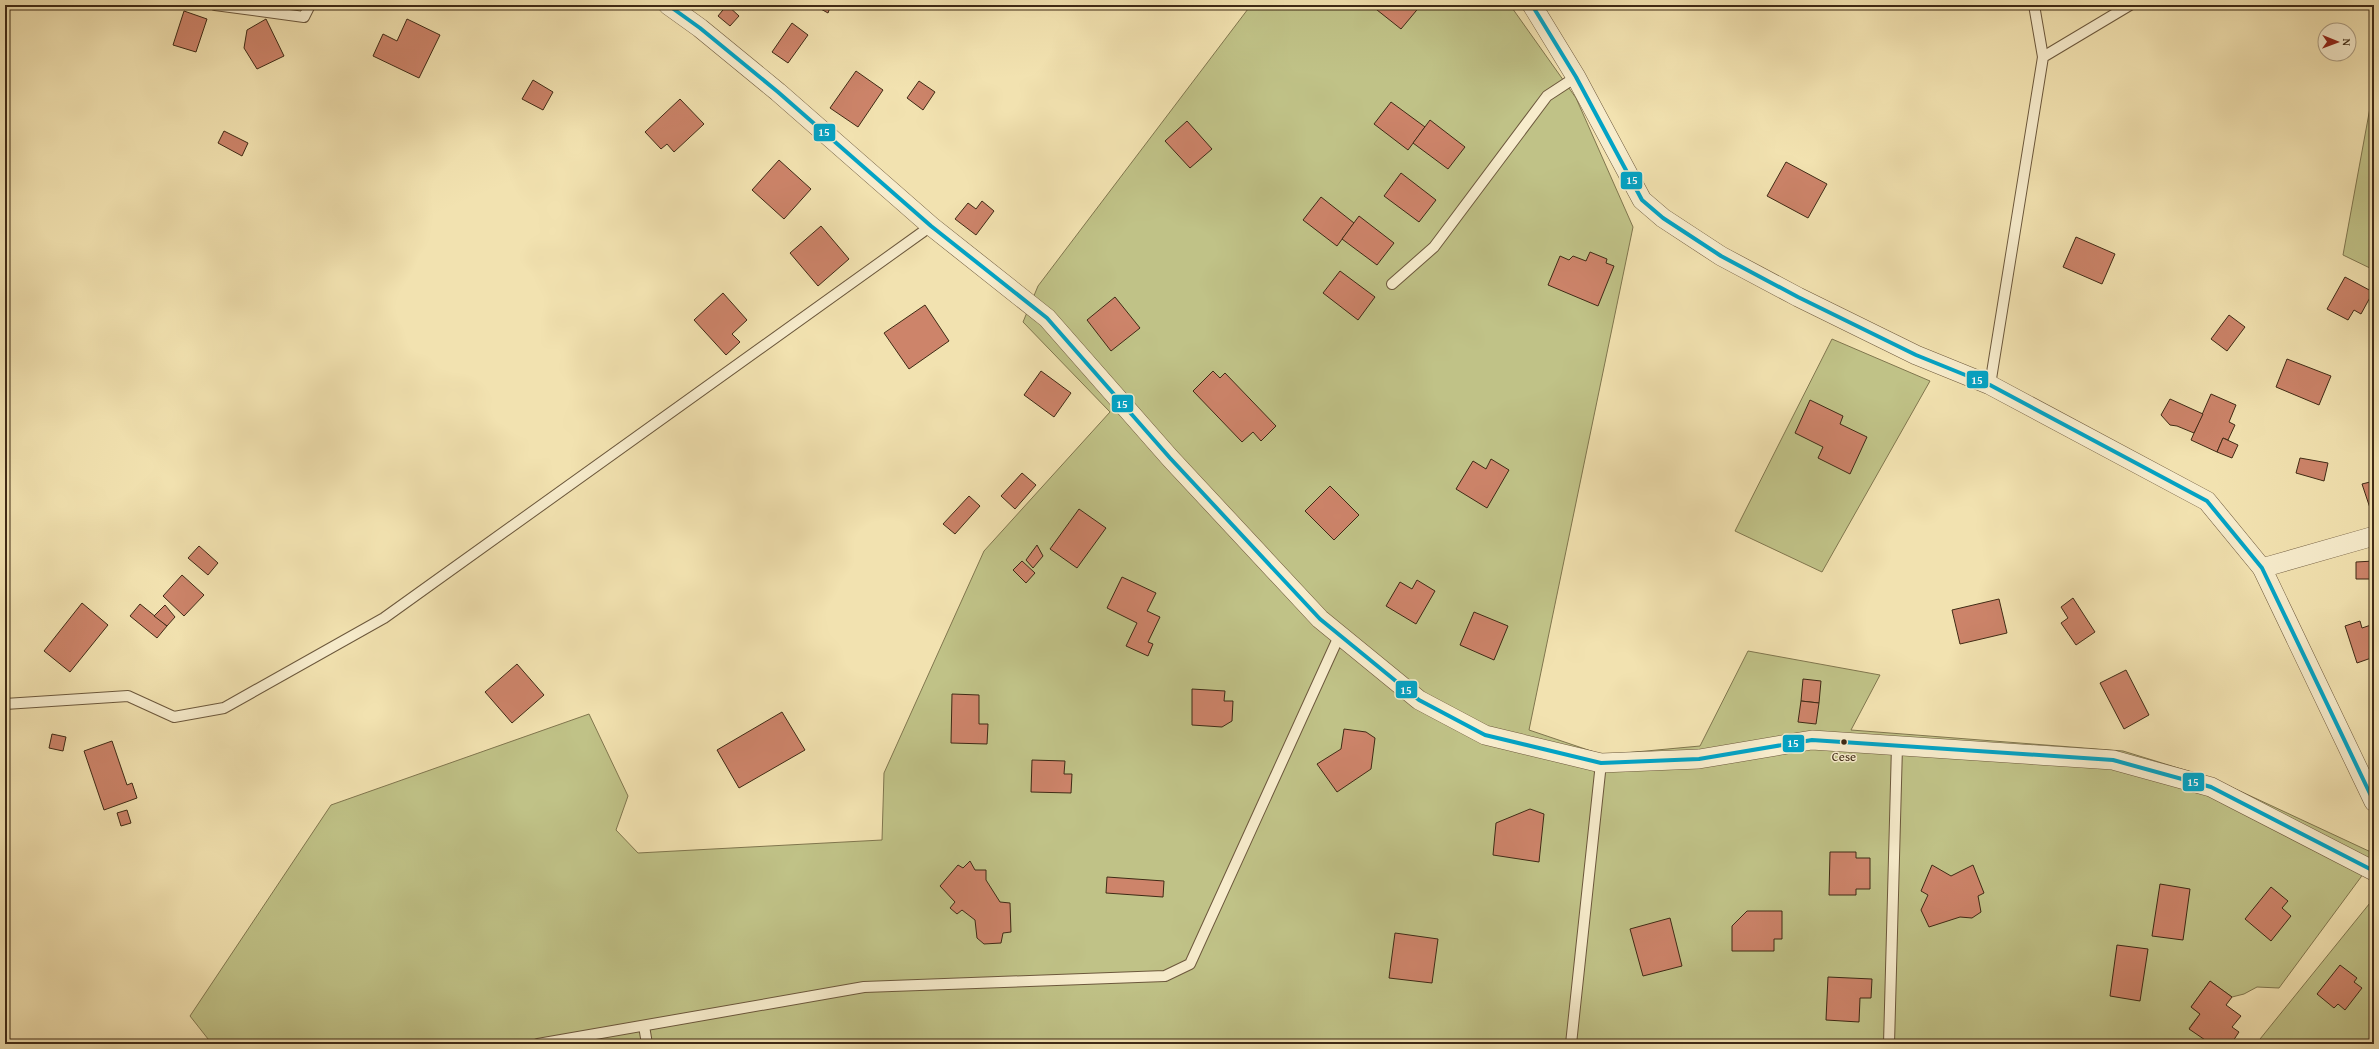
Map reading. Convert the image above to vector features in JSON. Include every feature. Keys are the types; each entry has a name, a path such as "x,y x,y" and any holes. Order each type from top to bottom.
{"street":[{"path":"668,5 700,28 778,92 931,226 1047,318 1244,539 1320,619 1419,700 1486,735 1601,763 1699,759 1812,740 2113,760 2211,788 2374,872"},
{"path":"1532,5 1576,77 1642,200 1663,218 1721,256 1798,297 1916,355 1990,385 2207,501 2262,568 2374,802"},
{"path":"2262,568 2374,536"}],"lane":[{"path":"215,5 304,17 310,5"},
{"path":"1990,385 2043,57 2034,5"},
{"path":"2043,57 2130,5"},
{"path":"1392,284 1434,247 1547,96 1576,77"},
{"path":"5,704 128,696 174,717 224,708 384,618 931,226"},
{"path":"538,1044 864,986 1164,976 1190,964 1340,634"},
{"path":"1889,1044 1897,746"},
{"path":"1571,1044 1601,763"},
{"path":"644,1026 647,1044"}],"green space":[{"path":"1251,5 1510,5 1576,98 1633,227 1529,730 1603,755 1700,746 1748,651 1880,675 1851,730 2123,751 2214,779 2373,853 2361,877 2279,988 2257,987 2244,994 2232,997 2210,981 2191,1007 2200,1014 2189,1028 2211,1044 212,1044 190,1016 331,805 589,714 628,796 616,830 638,853 882,840 884,773 984,551 1110,412 1023,322 1038,286"},
{"path":"2374,86 2374,270 2343,255"},
{"path":"1832,339 1930,381 1822,572 1735,531"},
{"path":"2374,898 2374,1044 2256,1044"}],"building":[{"path":"727,5 739,16 730,26 718,16"},
{"path":"821,5 831,5 828,13 819,8"},
{"path":"1421,5 1401,29 1372,6"},
{"path":"184,11 207,19 196,52 173,45"},
{"path":"266,19 284,56 257,69 244,48 247,30"},
{"path":"407,19 440,35 419,78 373,56 383,34 397,41"},
{"path":"792,23 808,35 788,63 772,52"},
{"path":"856,71 883,90 858,127 830,108"},
{"path":"533,80 553,92 543,110 522,99"},
{"path":"919,81 935,92 923,110 907,98"},
{"path":"680,99 704,124 674,152 667,144 661,149 645,132"},
{"path":"1391,102 1425,127 1408,150 1374,124"},
{"path":"1430,120 1465,147 1448,169 1413,143"},
{"path":"1187,121 1212,149 1190,168 1165,141"},
{"path":"224,131 248,143 242,156 218,143"},
{"path":"779,160 811,189 784,219 752,190"},
{"path":"1786,162 1827,184 1808,218 1767,196"},
{"path":"1401,173 1436,200 1419,222 1384,196"},
{"path":"1321,197 1354,223 1337,246 1303,220"},
{"path":"982,201 994,211 976,235 955,219 968,203 976,209"},
{"path":"1359,216 1394,243 1377,265 1342,239"},
{"path":"821,226 849,259 818,286 790,253"},
{"path":"2076,237 2115,254 2102,284 2063,267"},
{"path":"1590,252 1607,259 1606,263 1614,266 1598,306 1548,285 1560,256 1569,260 1573,256 1586,261"},
{"path":"1340,271 1375,297 1358,320 1323,293"},
{"path":"2345,277 2373,292 2361,314 2354,310 2348,320 2327,309"},
{"path":"723,293 747,320 732,334 740,342 726,355 694,320"},
{"path":"1115,297 1140,328 1111,351 1087,320"},
{"path":"925,305 949,341 909,369 884,333"},
{"path":"2229,315 2245,327 2227,351 2211,339"},
{"path":"2287,359 2331,376 2319,405 2276,387"},
{"path":"1041,371 1071,393 1054,417 1024,395"},
{"path":"1213,371 1220,378 1225,373 1276,426 1261,441 1253,432 1242,442 1193,391"},
{"path":"2211,394 2236,405 2229,422 2235,425 2228,440 2223,438 2217,452 2191,440"},
{"path":"2170,399 2203,414 2194,433 2177,426 2170,425 2161,415"},
{"path":"1810,400 1843,416 1840,424 1867,437 1850,474 1818,458 1823,447 1795,433"},
{"path":"2223,438 2238,445 2232,458 2217,452"},
{"path":"2300,458 2328,463 2324,481 2296,473"},
{"path":"1491,459 1509,470 1487,508 1456,489 1473,461 1486,469"},
{"path":"1022,473 1036,485 1015,509 1001,496"},
{"path":"2374,481 2374,510 2371,511 2362,484"},
{"path":"1330,486 1359,515 1334,540 1305,511"},
{"path":"969,496 980,506 955,534 943,524"},
{"path":"1079,509 1106,528 1077,568 1050,549"},
{"path":"1037,545 1043,556 1033,568 1026,560"},
{"path":"199,546 218,563 208,575 188,558"},
{"path":"1022,561 1035,573 1026,583 1013,570"},
{"path":"2374,561 2374,579 2356,579 2356,562"},
{"path":"182,575 204,595 184,616 163,596"},
{"path":"1122,577 1156,593 1147,611 1160,617 1148,642 1153,644 1148,656 1126,646 1137,623 1107,608"},
{"path":"1417,580 1435,591 1416,624 1386,606 1400,582 1412,589"},
{"path":"2073,598 2095,632 2076,645 2061,623 2068,618 2061,607"},
{"path":"1999,599 2007,633 1960,644 1952,610"},
{"path":"82,603 108,625 70,672 44,651"},
{"path":"140,604 167,626 157,638 130,616"},
{"path":"165,605 175,617 167,626 154,616"},
{"path":"1474,612 1508,626 1494,660 1460,645"},
{"path":"2360,621 2362,628 2374,624 2374,657 2357,663 2345,626"},
{"path":"517,664 544,695 512,723 485,692"},
{"path":"2126,670 2149,715 2124,729 2100,683"},
{"path":"1803,679 1821,681 1819,703 1801,701"},
{"path":"1192,689 1225,691 1224,701 1233,701 1232,721 1222,727 1192,725"},
{"path":"952,694 979,695 979,724 988,724 987,744 951,743"},
{"path":"1801,701 1819,703 1816,724 1798,722"},
{"path":"782,712 805,750 739,788 717,750"},
{"path":"1344,729 1366,732 1375,738 1371,769 1337,792 1317,764 1341,749"},
{"path":"52,734 66,737 63,751 49,748"},
{"path":"112,741 127,785 132,783 137,798 104,810 84,751"},
{"path":"1032,760 1065,761 1064,774 1072,774 1071,793 1031,792"},
{"path":"1530,809 1544,814 1539,862 1493,855 1496,823"},
{"path":"127,810 131,823 121,826 117,813"},
{"path":"1830,852 1856,852 1856,858 1870,858 1870,889 1856,889 1856,895 1829,895"},
{"path":"970,861 975,870 986,870 986,880 1000,902 1010,903 1011,932 1003,933 1001,943 984,944 977,938 975,920 962,910 957,914 950,908 955,902 940,886 958,865 963,868"},
{"path":"1932,865 1951,876 1973,865 1984,893 1978,896 1981,912 1972,918 1960,917 1929,927 1921,910 1928,895 1921,891"},
{"path":"1107,877 1164,881 1163,897 1106,893"},
{"path":"2160,884 2190,889 2183,940 2152,936"},
{"path":"2271,887 2288,901 2282,908 2291,916 2271,941 2245,919"},
{"path":"1747,911 1782,911 1782,939 1774,939 1774,951 1732,951 1732,926"},
{"path":"1670,918 1682,966 1643,976 1630,929"},
{"path":"1395,933 1438,939 1432,983 1389,978"},
{"path":"2117,945 2148,949 2140,1001 2110,996"},
{"path":"2340,965 2357,978 2354,982 2362,988 2345,1010 2338,1004 2334,1008 2317,994"},
{"path":"1828,977 1872,979 1871,998 1860,998 1859,1022 1826,1020"},
{"path":"2210,981 2232,997 2226,1005 2241,1016 2232,1027 2239,1032 2231,1044 2211,1044 2189,1029 2200,1014 2191,1007"}],"transit line":[{"name":"15","path":"668,5 700,28 778,92 931,226 1047,318 1170,458 1320,619 1419,700 1485,735 1601,763 1699,759 1812,740 2113,760 2211,787 2374,871"},
{"name":"15","path":"1532,5 1576,77 1642,200 1663,218 1721,256 1798,297 1916,355 1990,385 2207,501 2262,568 2374,802"}],"place":[{"name":"Cese","path":"1844,742"}]}
